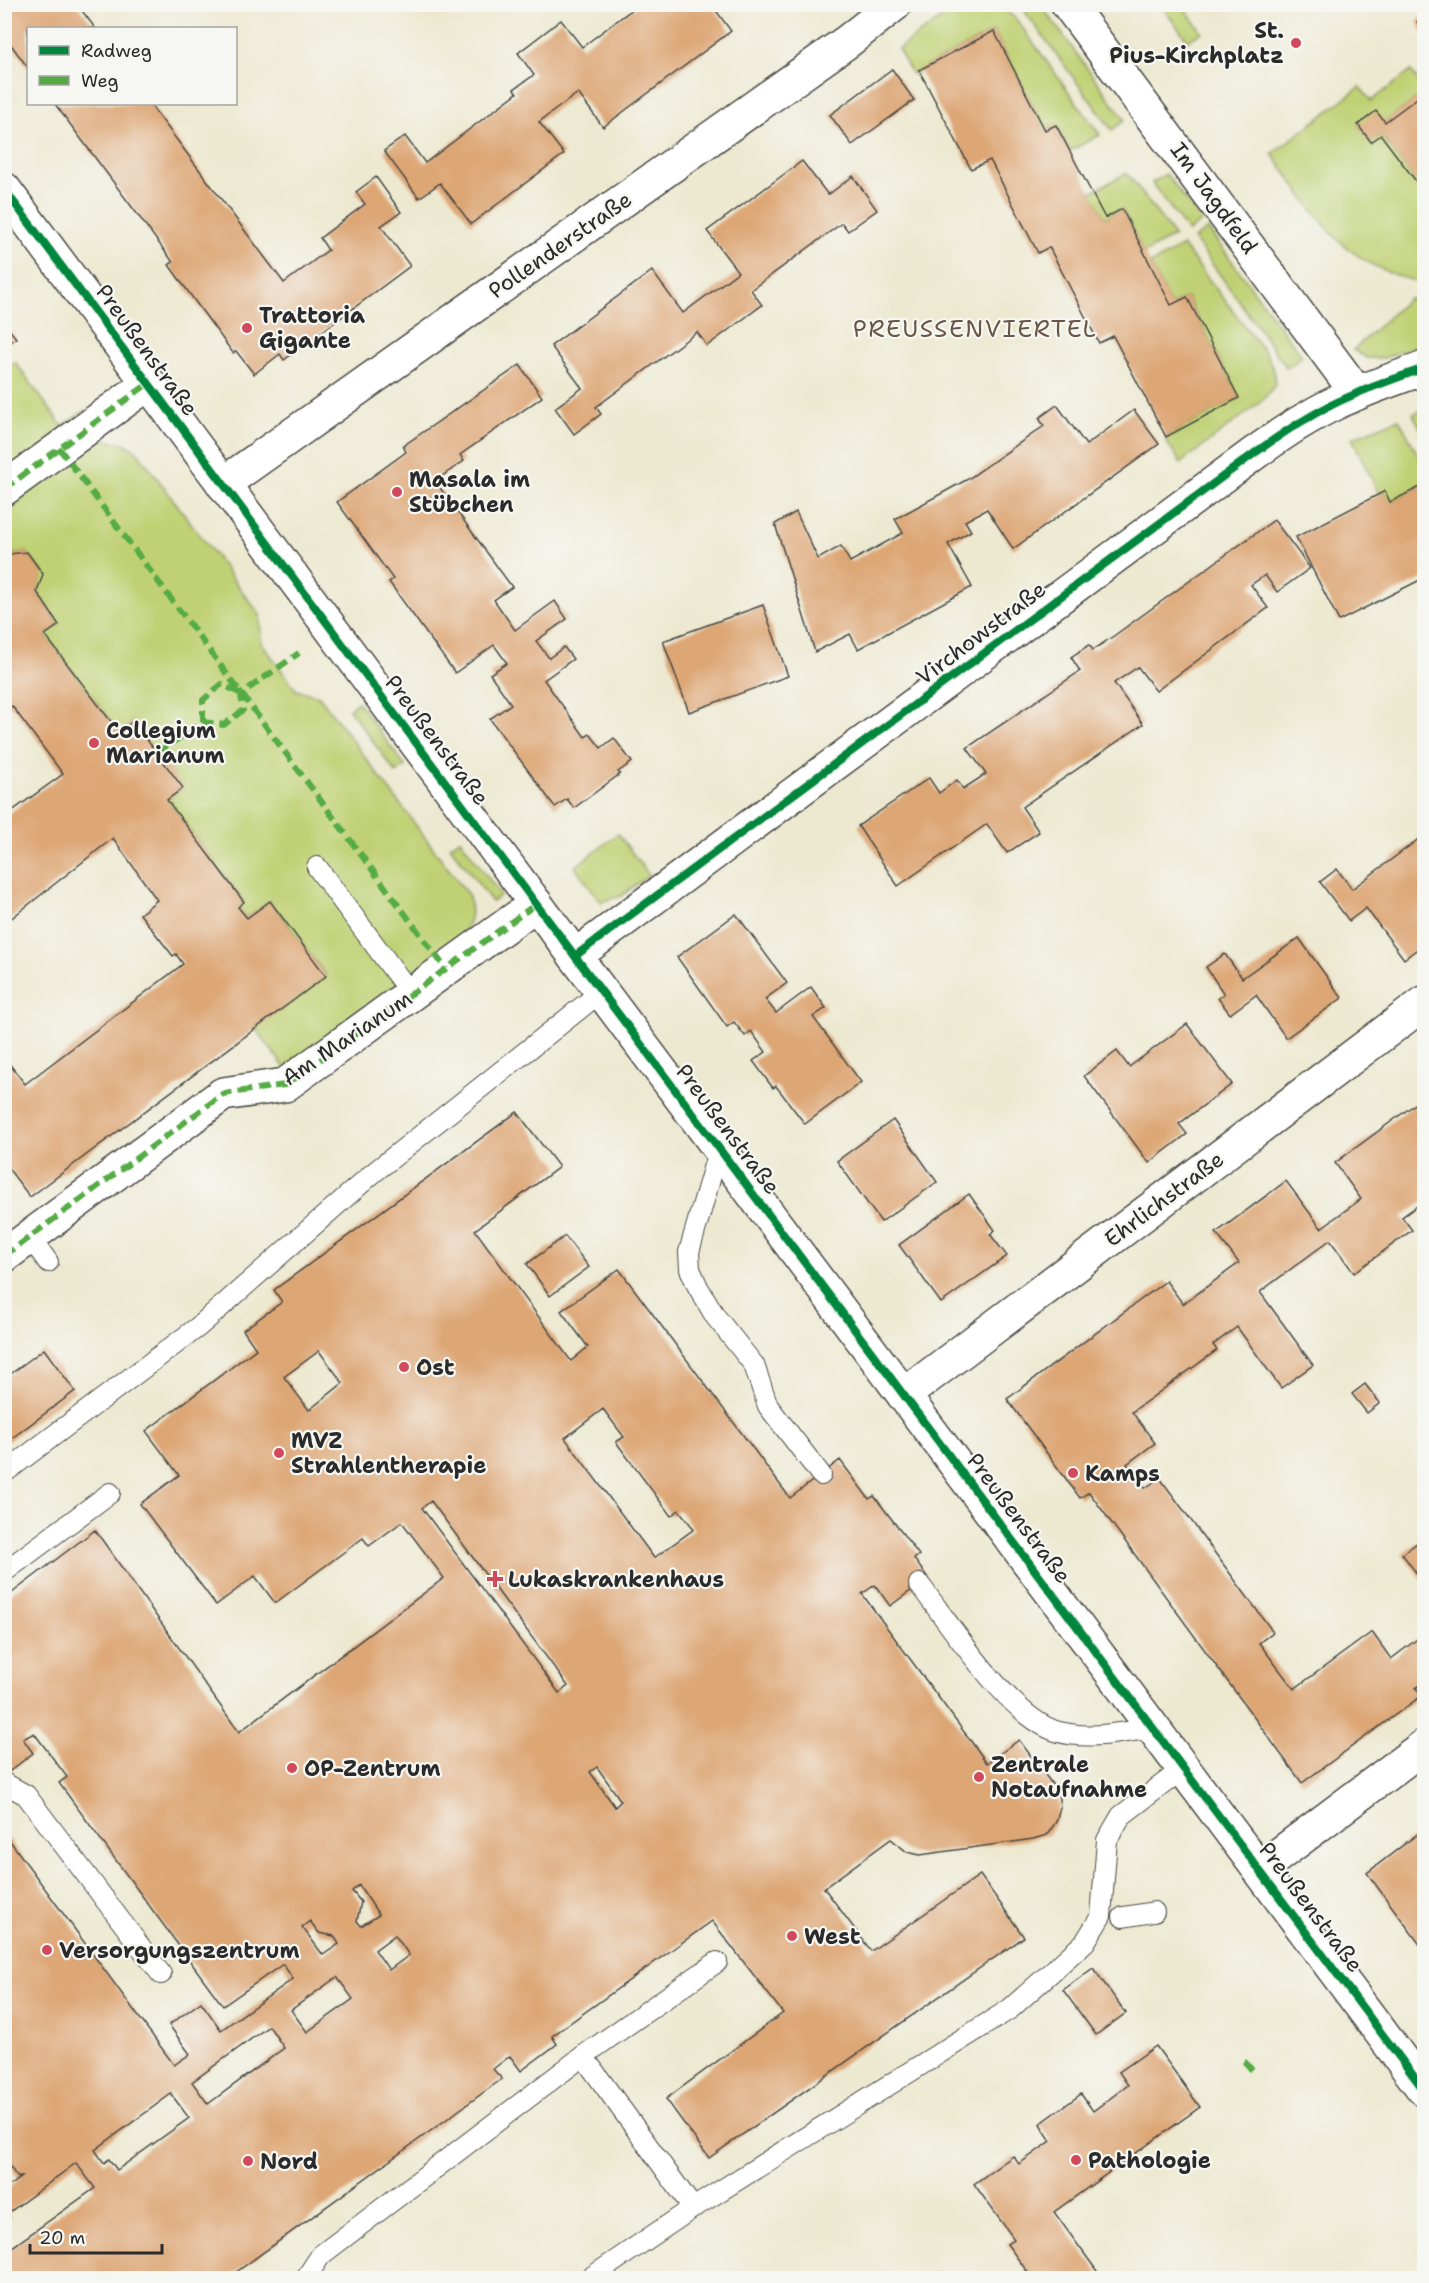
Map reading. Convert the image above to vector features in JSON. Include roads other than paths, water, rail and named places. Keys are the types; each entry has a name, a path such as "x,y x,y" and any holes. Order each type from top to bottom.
{"street":[{"name":"Pollenderstraße","path":"223,484 829,54 895,4"},
{"name":"Im Jagdfeld","path":"1068,4 1357,393"},
{"name":"Preußenstraße","path":"4,189 536,904 1425,2090"},
{"name":"Virchowstraße","path":"575,956 1256,452 1306,418 1357,393 1425,368"},
{"path":"4,489 149,383"},
{"name":"Am Marianum","path":"28,1252 223,1094 285,1085 536,904"},
{"name":"Ehrlichstraße","path":"904,1395 1425,1003"},
{"path":"1260,1869 1425,1746"}],"lane":[{"path":"317,867 411,994"},
{"path":"4,1473 198,1327 372,1174 602,991"},
{"path":"719,1148 689,1252 690,1269 715,1316 754,1365 768,1406 821,1475"},
{"path":"4,1572 110,1493"},
{"path":"919,1584 1002,1693 1032,1719 1057,1732 1087,1736 1154,1728"},
{"path":"590,2278 693,2208 1010,2009 1052,1973 1085,1942 1101,1916 1107,1840 1121,1816 1184,1767"},
{"path":"4,1783 26,1795 160,1974"},
{"path":"1123,1917 1154,1912"},
{"path":"307,2278 321,2255 583,2056 717,1962"},
{"path":"583,2056 693,2208"}],"place":[{"name":"St. Pius-Kirchplatz","path":"1296,43"},
{"name":"Trattoria Gigante","path":"247,328"},
{"name":"Masala im Stübchen","path":"397,492"},
{"name":"Collegium Marianum","path":"94,743"},
{"name":"Ost","path":"404,1367"},
{"name":"MVZ Strahlentherapie","path":"279,1453"},
{"name":"Kamps","path":"1073,1473"},
{"name":"Lukaskrankenhaus","path":"495,1579"},
{"name":"OP-Zentrum","path":"292,1768"},
{"name":"Zentrale Notaufnahme","path":"979,1777"},
{"name":"West","path":"792,1936"},
{"name":"Versorgungszentrum","path":"47,1950"},
{"name":"Pathologie","path":"1076,2160"},
{"name":"Nord","path":"248,2161"}],"district":[{"name":"PREUSSENVIERTEL","path":"975,329"}]}
